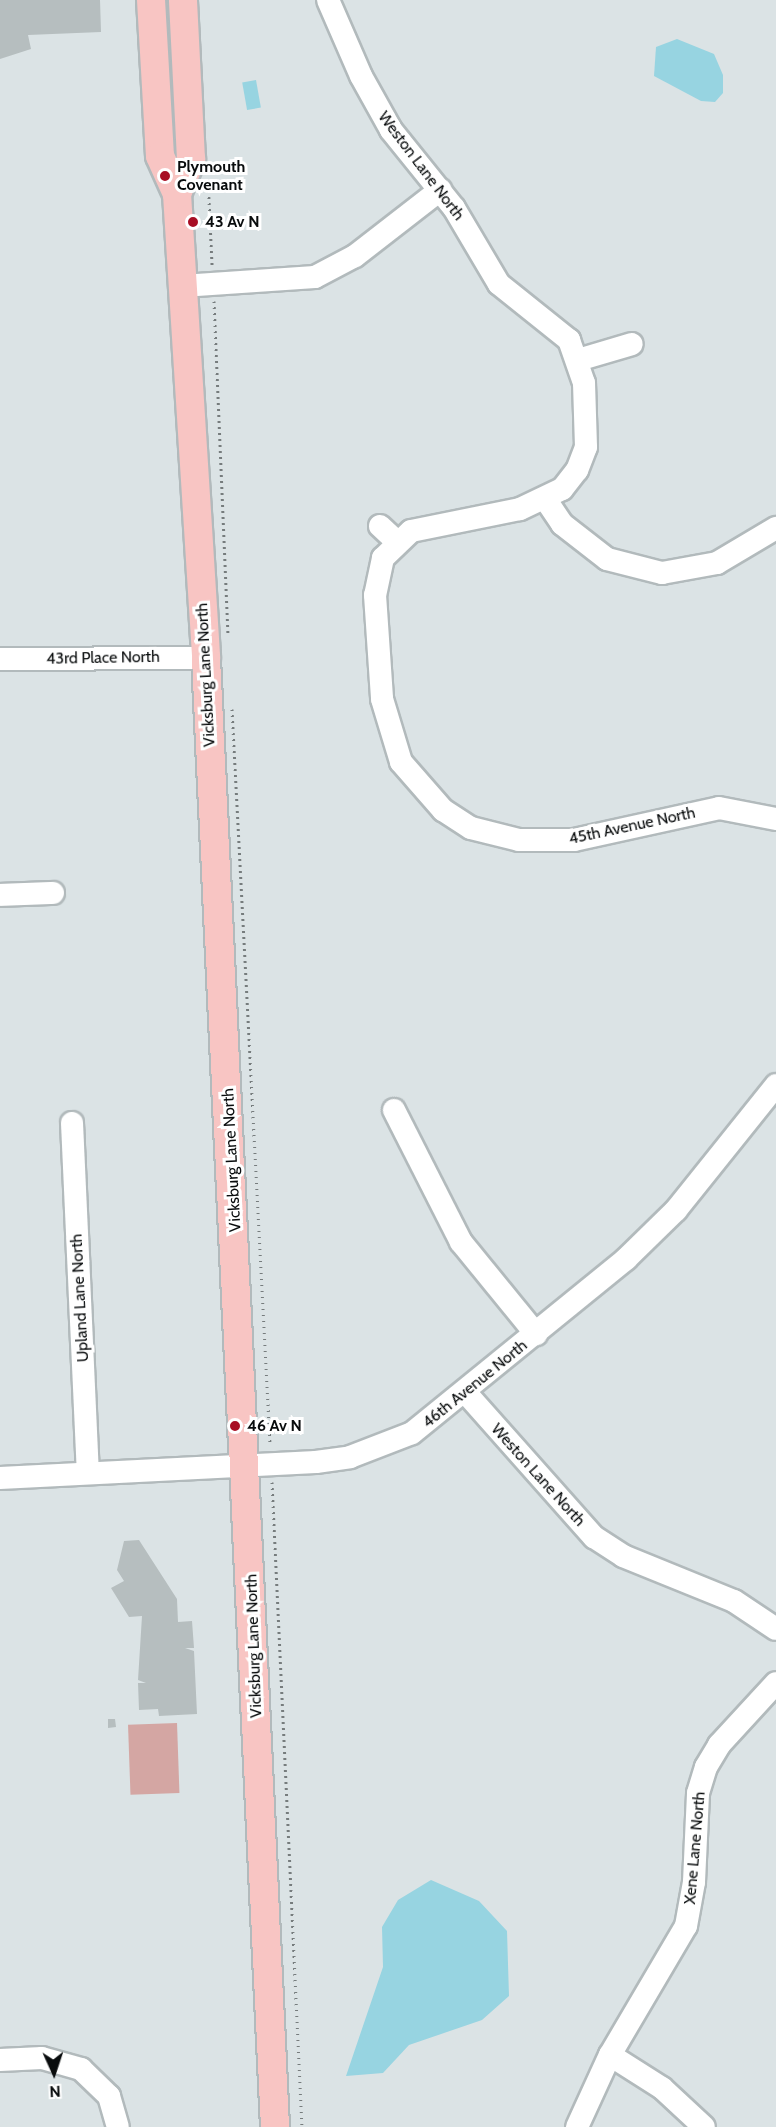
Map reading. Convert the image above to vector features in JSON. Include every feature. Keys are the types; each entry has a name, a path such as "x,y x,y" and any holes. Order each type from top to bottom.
{"main road":[{"name":"Vicksburg Lane North","path":"151,0 160,156 177,194 182,286 217,651 259,1465 275,2127"},
{"name":"Vicksburg Lane North","path":"177,194 191,159 183,0"}],"street":[{"name":"Weston Lane North","path":"328,0 375,104 440,190 499,284 554,323 578,360 586,447 577,470 546,500"},
{"path":"182,286 292,280 336,269 440,190"},
{"path":"578,360 632,344"},
{"path":"546,500 562,524 607,559 662,573 717,563 776,528"},
{"name":"45th Avenue North","path":"546,500 388,533 377,576 382,699 388,732 419,788 471,828 495,835 574,840 719,808 776,819"},
{"name":"43rd Place North","path":"0,659 217,651"},
{"path":"0,895 53,893"},
{"name":"46th Avenue North","path":"0,1478 327,1461 381,1446 412,1433 466,1393 536,1334 676,1210 776,1085"},
{"path":"394,1110 461,1242 536,1334"},
{"name":"Upland Lane North","path":"72,1123 88,1473"},
{"name":"Weston Lane North","path":"466,1393 594,1537 623,1556 734,1600 776,1629"},
{"name":"Xene Lane North","path":"577,2127 610,2055 686,1926 694,1882 698,1793 706,1767 730,1731 776,1683"},
{"path":"610,2055 662,2088 704,2127"},
{"path":"0,2060 63,2061 98,2082 118,2127"}],"path":[{"path":"208,176 213,284 217,651"},
{"path":"231,700 259,1465 302,2127"}],"shaded area":[{"path":"177,1723 179,1793 130,1795 128,1725"}],"water":[{"path":"677,39 714,54 723,75 723,93 715,102 701,101 654,76 656,47"},
{"path":"256,80 261,108 247,110 242,82"},
{"path":"431,1880 479,1901 507,1931 509,1996 482,2020 409,2045 383,2073 346,2076 383,1967 382,1927 398,1900"}],"building":[{"path":"0,0 100,0 101,32 28,35 31,49 0,59"},
{"path":"139,1540 177,1599 178,1622 192,1621 194,1648 185,1648 194,1651 197,1714 159,1716 158,1709 139,1710 138,1683 146,1683 138,1680 142,1616 129,1617 111,1588 124,1581 117,1570 124,1541"},
{"path":"108,1719 115,1719 116,1727 108,1728"}],"place":[{"name":"Plymouth Covenant","path":"165,176"},
{"name":"43 Av N","path":"193,222"},
{"name":"46 Av N","path":"235,1426"}]}
